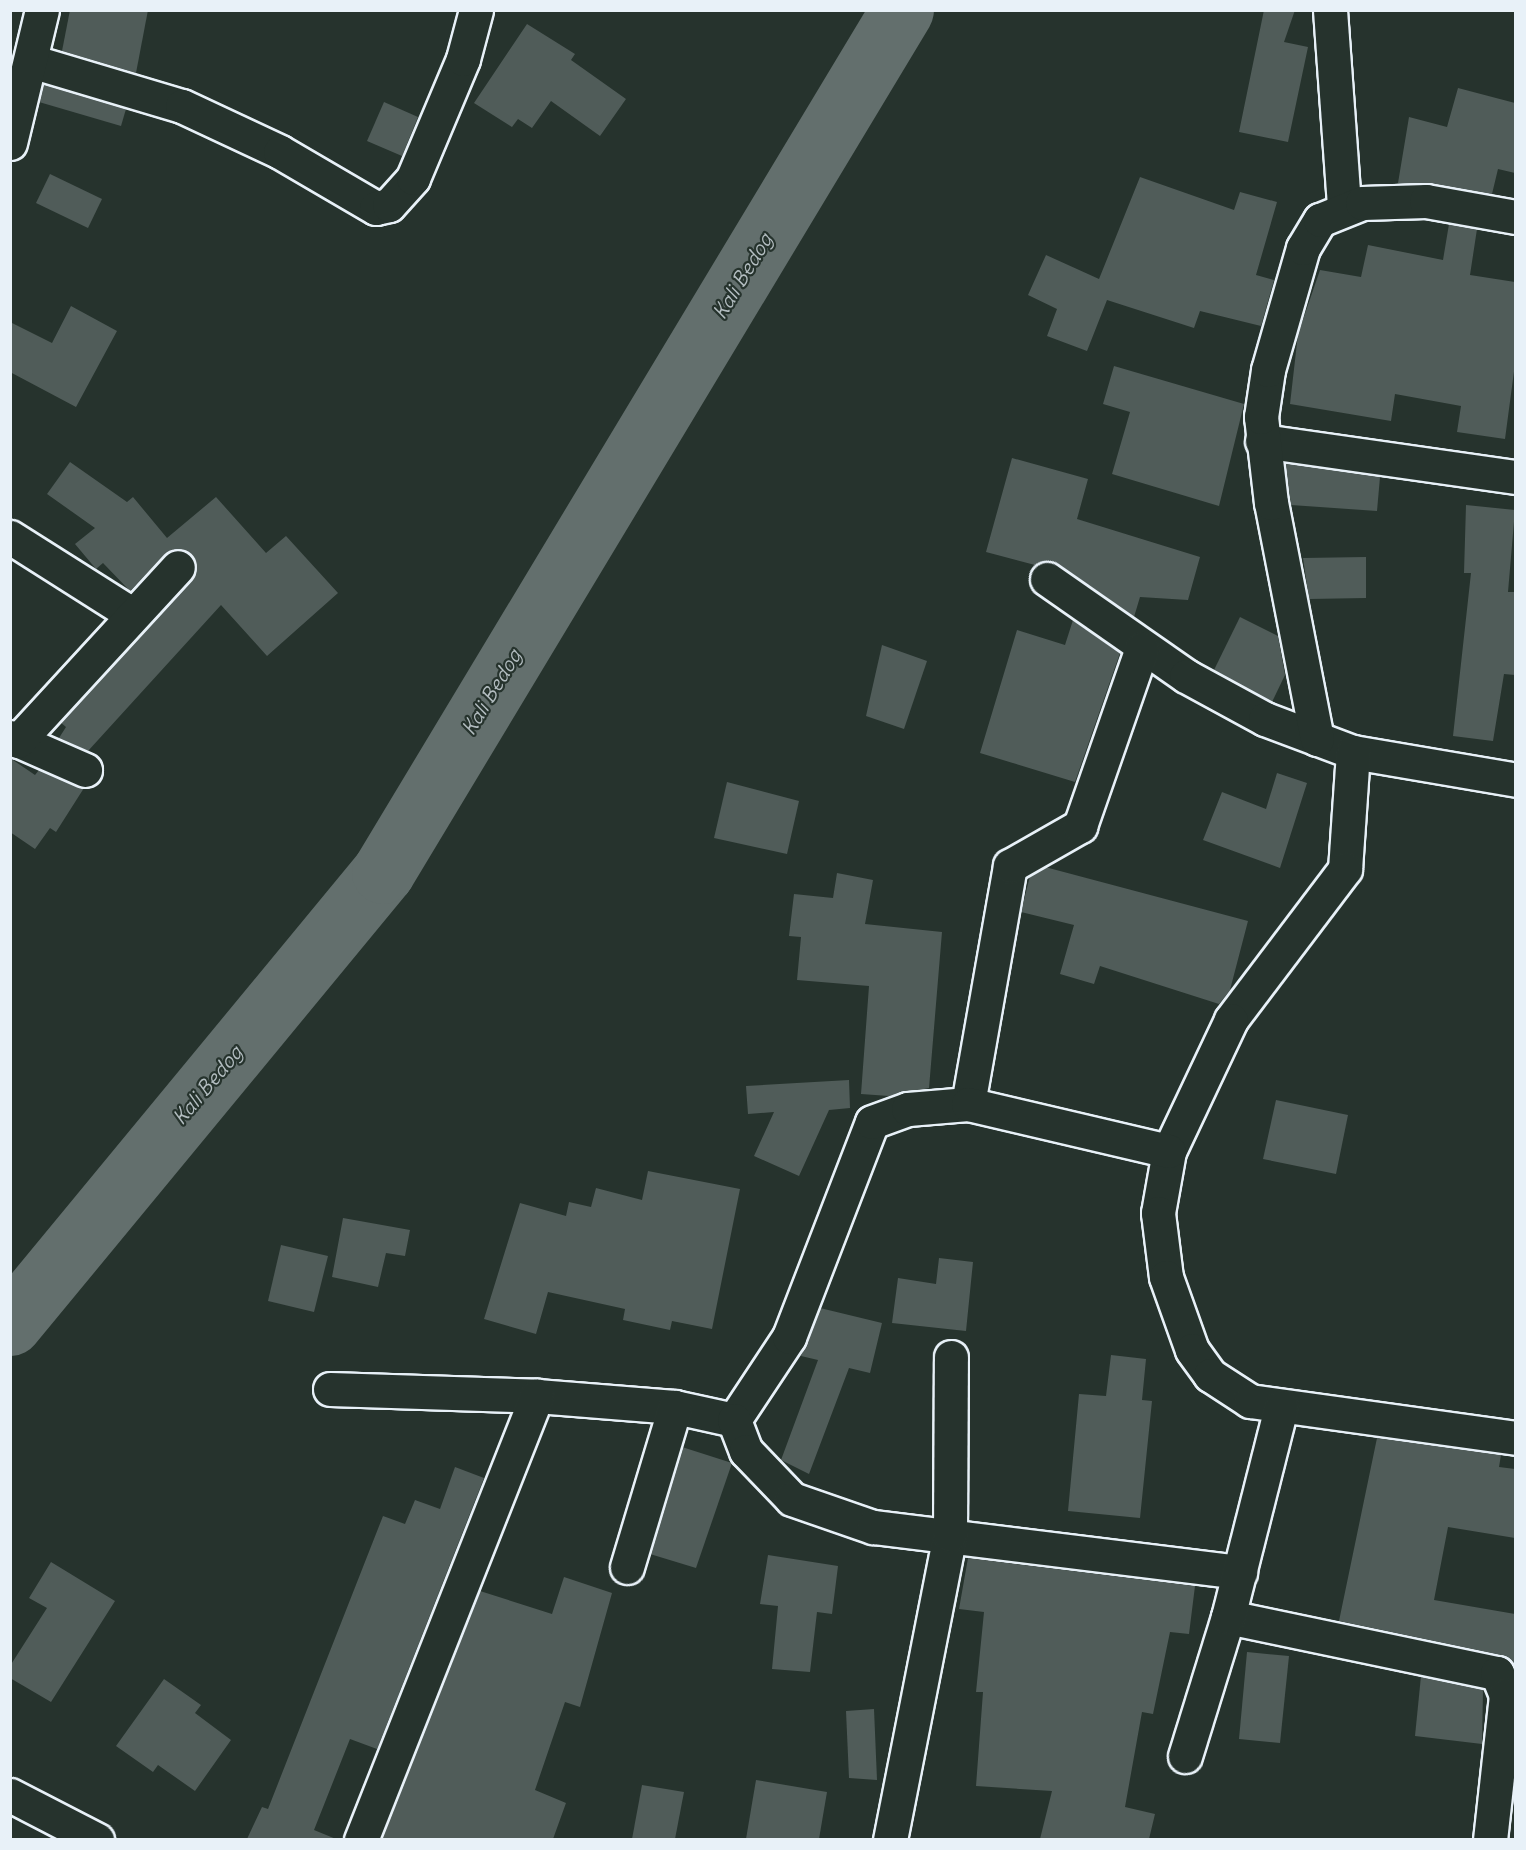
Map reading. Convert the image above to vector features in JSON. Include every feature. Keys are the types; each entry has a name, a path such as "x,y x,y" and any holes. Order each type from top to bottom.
{"street":[{"path":"10,143 34,62 42,10"},
{"path":"34,62 182,106 280,152 376,208 390,205 413,178 463,59 476,10"},
{"path":"1330,10 1344,207"},
{"path":"1317,739 1262,441 1268,370 1303,248 1320,220 1344,207 1426,201 1515,217"},
{"path":"1262,441 1515,477"},
{"path":"10,537 130,613"},
{"path":"85,770 14,739 130,613 178,567"},
{"path":"1047,579 1142,648 1265,719 1353,752 1515,780"},
{"path":"968,1104 1010,867 1080,826 1142,648"},
{"path":"1353,752 1345,869 1231,1020 1169,1151 1158,1213 1166,1277 1180,1326 1221,1384 1250,1401 1515,1437"},
{"path":"734,1420 789,1337 872,1122 908,1108 968,1104 1169,1151"},
{"path":"891,1839 950,1535 951,1357"},
{"path":"330,1389 537,1396 675,1407 734,1420"},
{"path":"361,1839 537,1396"},
{"path":"627,1567 675,1407"},
{"path":"1185,1756 1228,1617 1281,1407"},
{"path":"734,1420 746,1451 792,1499 873,1527 1240,1572"},
{"path":"1228,1617 1497,1673 1506,1695 1490,1839"},
{"path":"10,1795 98,1839"}],"building":[{"path":"70,10 148,10 136,73 62,51"},
{"path":"1264,10 1295,10 1284,42 1308,47 1288,142 1239,132"},
{"path":"527,24 575,54 571,60 626,99 600,136 551,101 532,128 518,119 512,127 474,103"},
{"path":"43,84 126,109 121,126 39,102"},
{"path":"1458,88 1515,103 1515,173 1498,169 1492,194 1398,183 1409,117 1447,127"},
{"path":"384,102 418,117 402,156 367,141"},
{"path":"50,174 102,199 88,228 36,203"},
{"path":"1140,177 1234,210 1240,192 1277,202 1256,275 1274,280 1261,326 1200,311 1194,328 1107,300 1087,351 1047,336 1057,309 1028,295 1046,255 1099,279"},
{"path":"1449,224 1477,229 1470,275 1515,282 1515,364 1505,439 1457,432 1461,406 1395,394 1391,421 1290,404 1298,334 1320,270 1361,277 1368,245 1443,260"},
{"path":"71,306 117,331 76,407 10,372 10,322 52,343"},
{"path":"1114,366 1244,404 1219,506 1112,474 1130,412 1103,404"},
{"path":"1012,458 1088,479 1077,519 1200,557 1188,600 1140,597 1134,617 1057,563 1035,565 986,552"},
{"path":"70,462 127,502 133,497 167,538 216,497 266,553 286,536 338,593 267,656 221,605 88,751 59,738 66,727 60,722 196,571 191,554 182,549 165,554 130,591 103,563 96,569 75,544 95,528 47,494"},
{"path":"1285,463 1380,477 1377,511 1291,505"},
{"path":"1466,505 1515,510 1508,592 1515,592 1515,675 1504,674 1493,741 1453,736 1471,573 1464,573"},
{"path":"1366,557 1366,598 1309,599 1303,558"},
{"path":"1240,617 1278,636 1285,675 1272,702 1214,670"},
{"path":"1073,620 1120,653 1075,782 980,753 1017,630 1065,645"},
{"path":"882,645 927,661 904,729 866,716"},
{"path":"10,758 35,775 39,770 84,788 56,832 50,828 35,849 10,832"},
{"path":"1277,773 1307,783 1280,868 1203,840 1222,792 1266,809"},
{"path":"727,782 799,801 787,854 714,838"},
{"path":"1045,867 1248,921 1230,990 1219,1004 1100,966 1094,984 1060,974 1074,925 1021,912 1030,876"},
{"path":"837,873 873,880 865,924 942,932 929,1088 889,1096 861,1094 869,986 797,980 801,937 789,936 794,894 833,898"},
{"path":"849,1080 850,1108 829,1110 799,1176 754,1156 774,1112 748,1114 746,1086"},
{"path":"1276,1100 1348,1115 1336,1174 1263,1159"},
{"path":"648,1171 740,1189 712,1329 672,1321 670,1330 623,1320 625,1309 548,1292 536,1334 484,1319 520,1203 566,1216 569,1202 591,1207 596,1188 642,1200"},
{"path":"343,1218 410,1230 405,1256 386,1253 378,1287 332,1277"},
{"path":"281,1245 328,1256 314,1312 268,1301"},
{"path":"939,1258 973,1262 966,1331 892,1323 898,1278 936,1284"},
{"path":"820,1308 882,1323 870,1373 849,1368 809,1474 781,1460 818,1360 801,1356"},
{"path":"1111,1355 1146,1359 1142,1400 1152,1401 1140,1518 1068,1511 1079,1394 1106,1396"},
{"path":"1377,1438 1501,1455 1499,1467 1515,1469 1515,1538 1448,1527 1434,1600 1515,1614 1515,1669 1501,1655 1339,1621"},
{"path":"682,1447 732,1463 696,1568 650,1554"},
{"path":"455,1467 484,1478 377,1749 350,1739 314,1830 336,1839 247,1839 262,1807 268,1809 383,1516 405,1524 415,1500 440,1509"},
{"path":"768,1555 838,1566 832,1614 817,1612 810,1672 772,1669 778,1606 760,1604"},
{"path":"968,1558 1195,1586 1189,1634 1170,1632 1153,1714 1142,1712 1125,1807 1155,1814 1149,1839 1040,1839 1052,1791 976,1786 983,1692 976,1692 984,1612 959,1609"},
{"path":"51,1562 115,1601 51,1702 10,1678 10,1666 47,1608 29,1598"},
{"path":"564,1577 612,1593 580,1707 565,1702 535,1790 566,1803 553,1839 381,1839 480,1591 552,1614"},
{"path":"1247,1652 1289,1656 1280,1743 1239,1739"},
{"path":"1421,1676 1483,1689 1482,1744 1415,1736"},
{"path":"164,1679 201,1705 195,1713 231,1740 195,1791 158,1765 153,1772 116,1746"},
{"path":"874,1709 877,1780 849,1778 846,1711"},
{"path":"756,1780 827,1792 819,1839 746,1839"},
{"path":"642,1785 684,1792 675,1839 632,1839"}],"waterway":[{"name":"Kali Bedog","path":"10,1324 383,872 902,10"}]}
